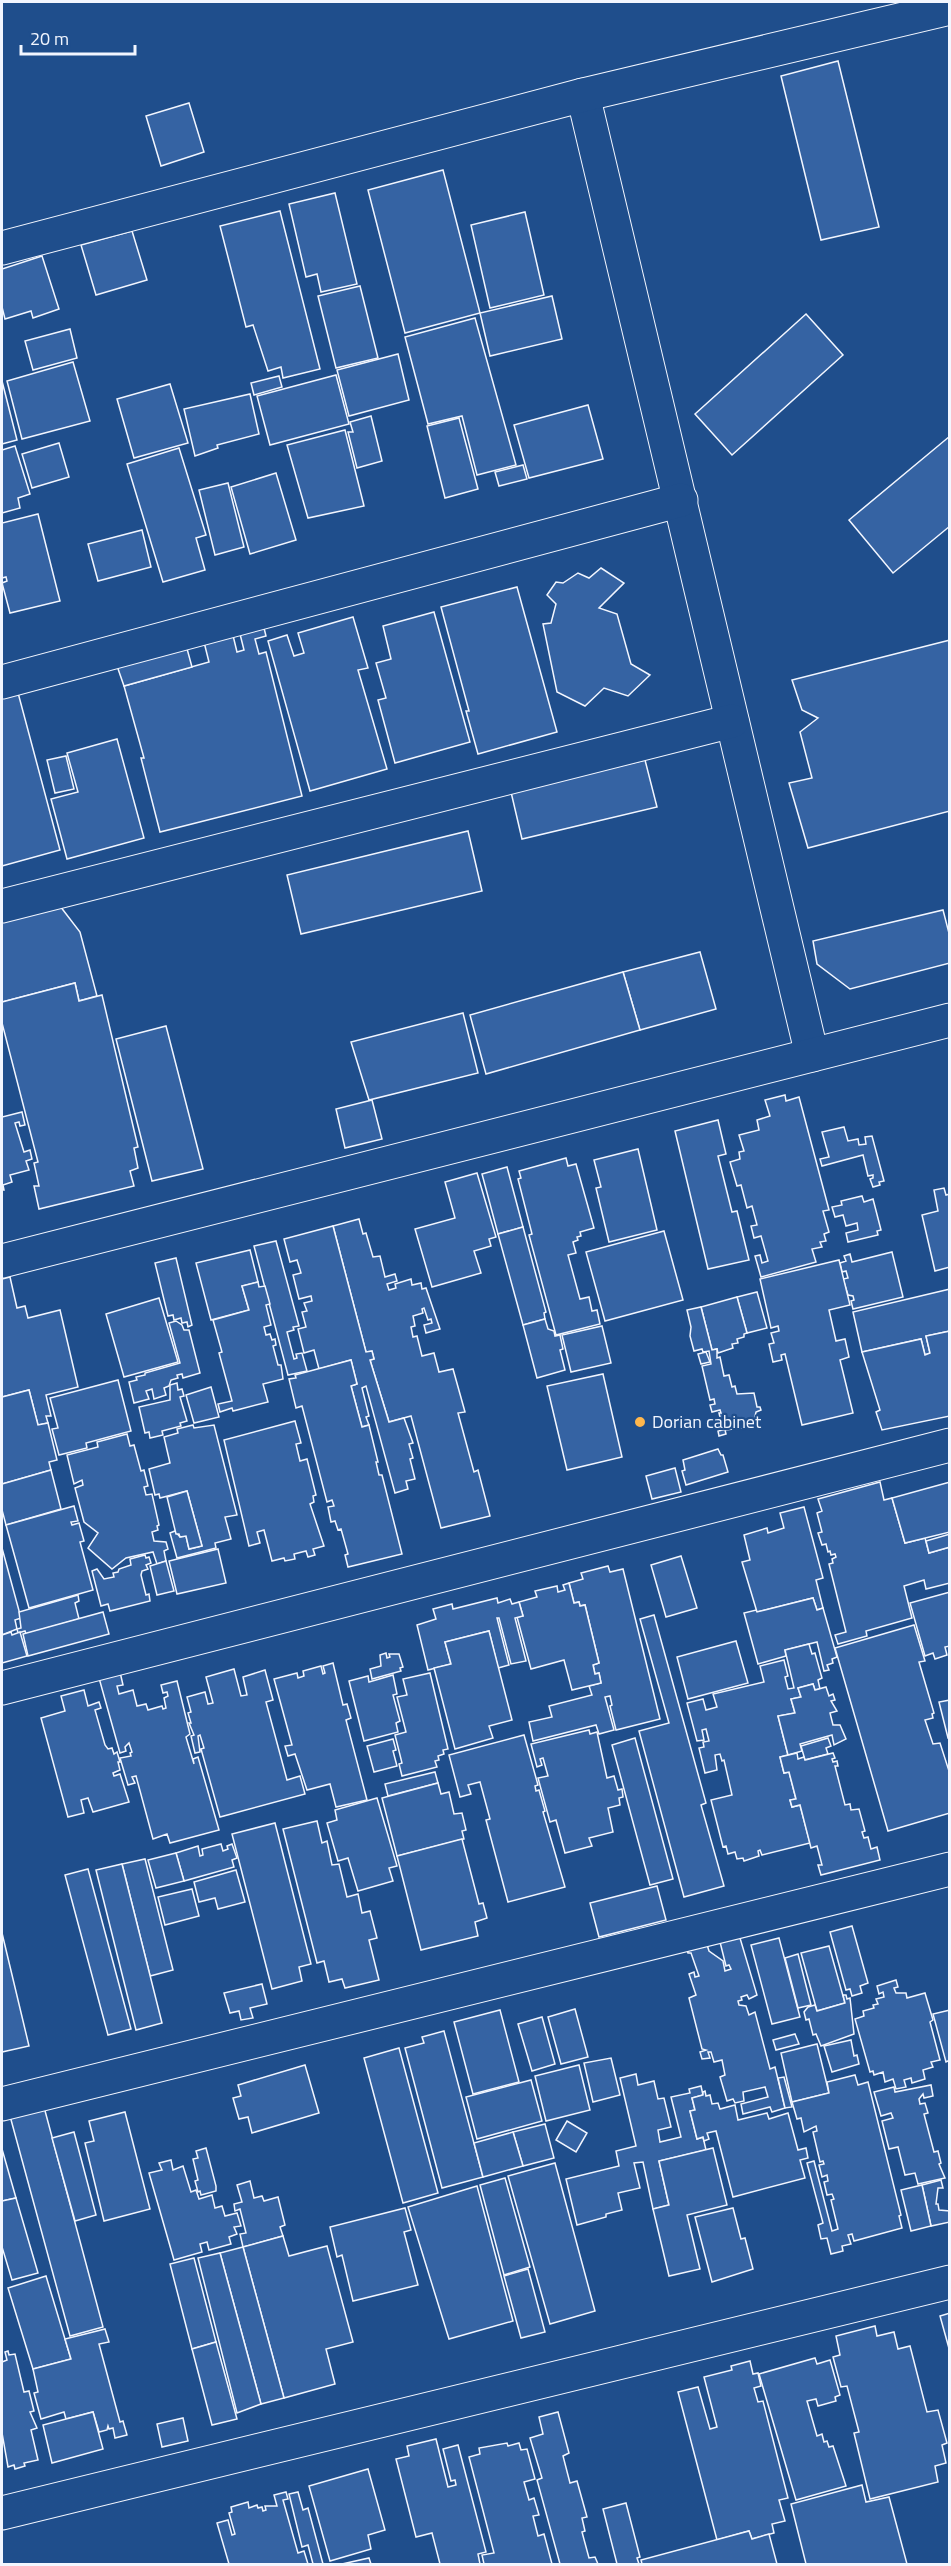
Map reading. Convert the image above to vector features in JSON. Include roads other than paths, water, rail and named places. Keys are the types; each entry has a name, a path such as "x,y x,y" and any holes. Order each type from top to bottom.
{"street":[{"path":"2,248 583,95 950,8"},
{"path":"583,95 812,1055"},
{"path":"2,682 681,500"},
{"path":"2,906 732,721"},
{"path":"2,1261 950,1020"},
{"path":"2,1688 950,1445"},
{"path":"2,2104 950,1869"},
{"path":"2,2513 950,2282"}],"place":[{"name":"Dorian cabinet","path":"640,1422"}]}
